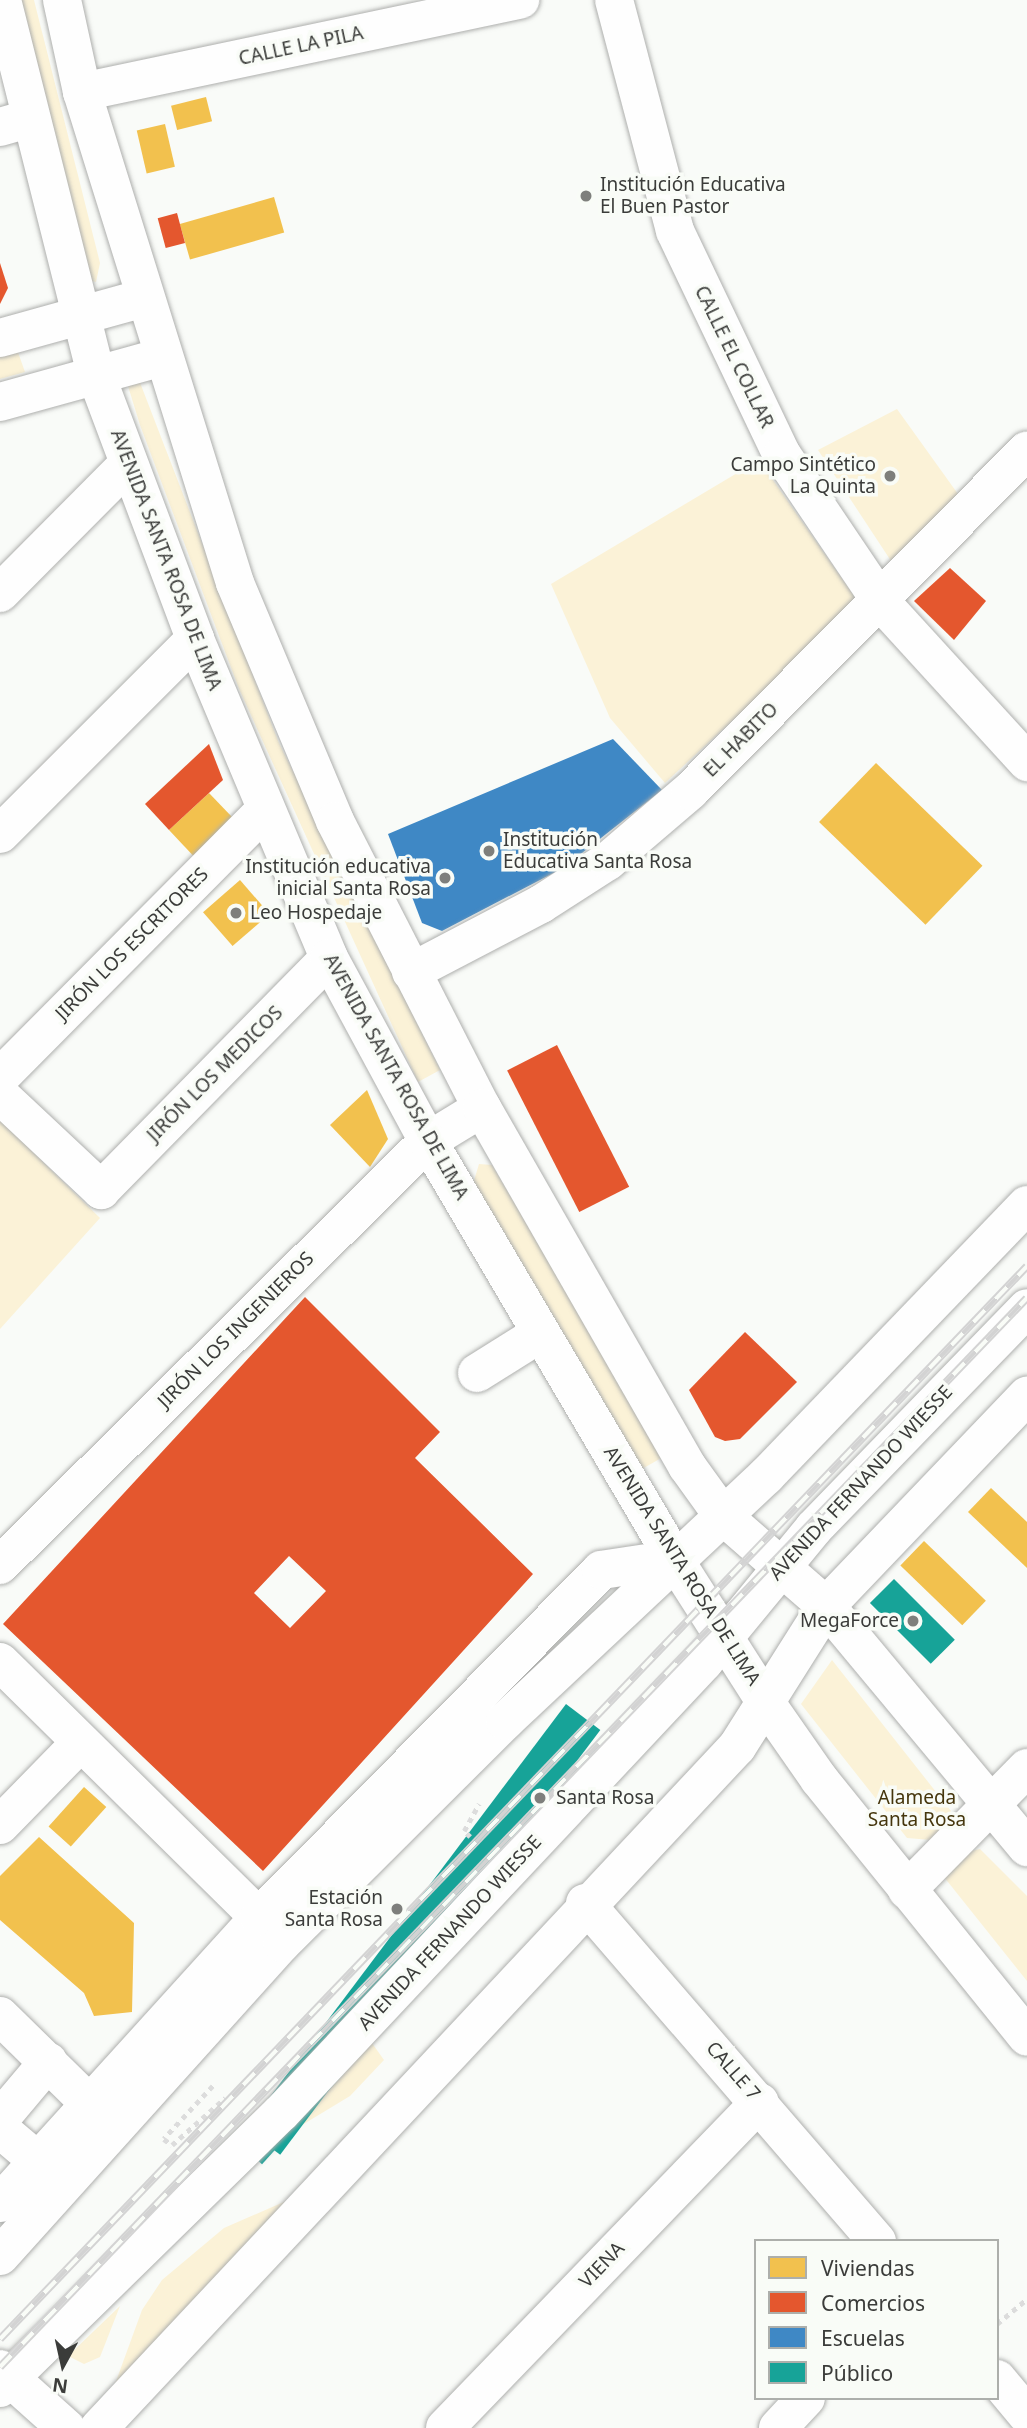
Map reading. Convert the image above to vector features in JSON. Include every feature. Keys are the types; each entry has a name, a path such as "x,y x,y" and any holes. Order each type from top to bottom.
{"main road":[{"name":"AVENIDA SANTA ROSA DE LIMA","path":"2,0 14,123 80,317 96,375 195,639 264,811 329,958 428,1140 541,1333 674,1559 766,1703 907,1890 1027,2037"},
{"path":"62,0 82,92 162,357 280,697 411,972 482,1108 687,1466 723,1516 782,1564 827,1606 1027,1847"},
{"name":"CALLE LA PILA","path":"82,92 520,0"},
{"name":"CALLE EL COLLAR","path":"614,0 674,231 727,350 782,455 881,602 1027,762"},
{"path":"0,338 144,298"},
{"path":"0,402 162,357"},
{"name":"EL HABITO","path":"411,972 541,904 608,861 690,791 881,602 1027,451"},
{"path":"0,593 128,464"},
{"path":"0,834 195,639"},
{"name":"JIRÓN LOS ESCRITORES","path":"0,1077 264,811"},
{"name":"JIRÓN LOS MEDICOS","path":"0,1095 101,1190 329,958"},
{"name":"JIRÓN LOS INGENIEROS","path":"0,1564 428,1140 482,1108"},
{"path":"0,2256 282,1943 674,1559 723,1516 1027,1205"},
{"name":"AVENIDA FERNANDO WIESSE","path":"3,2378 281,2113 725,1637 782,1564 1027,1308"},
{"path":"477,1373 541,1333"},
{"path":"564,1371 615,1341"},
{"path":"99,2428 585,1903 737,1747 827,1606 1027,1395"},
{"path":"642,1505 687,1466"},
{"path":"0,2203 92,2106 258,1917 601,1570 674,1559"},
{"path":"0,1662 258,1917"},
{"path":"0,1825 80,1743"},
{"path":"907,1890 1027,1768"},
{"name":"CALLE 7","path":"585,1903 760,2102 875,2239"},
{"path":"1,2027 40,2071 92,2106"},
{"path":"0,2119 40,2071"},
{"name":"VIENA","path":"444,2428 760,2102"},
{"path":"0,2129 39,2162"},
{"path":"3,2378 66,2428"},
{"path":"999,2381 1027,2415"},
{"path":"778,2428 804,2400"}],"path":[{"path":"470,1837 464,1831 480,1804"},
{"path":"213,2087 164,2139 172,2145 225,2098"},
{"path":"999,2322 1027,2299"}],"green space":[{"path":"13,0 34,0 100,263 96,282 86,280"},
{"path":"14,341 25,372 0,379 0,344"},
{"path":"139,380 279,743 440,1070 418,1082 239,689 140,425 128,386"},
{"name":"Campo Sintético La Quinta","path":"897,409 963,501 895,567 818,450"},
{"path":"759,460 859,603 665,783 610,718 551,584"},
{"path":"0,1120 100,1218 0,1329"},
{"path":"479,1164 492,1165 663,1457 642,1469 473,1184"},
{"name":"Alameda Santa Rosa","path":"832,1660 951,1811 946,1826 931,1840 907,1838 801,1704"},
{"name":"Alameda Santa Rosa","path":"980,1849 1027,1896 1027,1981 944,1877 966,1852"},
{"path":"372,2043 384,2060 350,2096 284,2136"},
{"path":"286,2201 115,2384 142,2310 162,2280 224,2228"},
{"path":"120,2306 100,2357 84,2364 68,2356"}],"building: Viviendas":[{"path":"206,97 212,121 177,130 171,106"},
{"path":"165,124 175,167 147,173 137,131"},
{"path":"274,197 284,233 190,260 180,224"},
{"path":"876,763 982,866 926,925 819,822"},
{"path":"209,793 233,818 200,863 169,830"},
{"name":"Leo Hospedaje","path":"240,880 270,914 233,946 203,912"},
{"path":"367,1090 388,1139 370,1167 330,1125"},
{"path":"991,1488 1027,1522 1027,1568 968,1512"},
{"path":"924,1541 986,1601 962,1625 900,1565"},
{"path":"84,1787 106,1807 71,1846 49,1826"},
{"path":"39,1837 134,1923 132,2012 94,2016 84,1993 0,1920 0,1876"}],"building: Comercios":[{"path":"177,213 185,243 166,248 158,218"},
{"path":"0,263 8,288 0,304"},
{"path":"950,568 986,601 954,640 914,601"},
{"path":"209,744 223,780 169,830 145,804"},
{"path":"557,1045 629,1187 579,1212 507,1070"},
{"path":"305,1297 440,1432 415,1458 533,1574 263,1871 3,1624","holes":["289,1556 326,1591 290,1628 254,1593"]},
{"path":"745,1332 797,1382 740,1439 725,1441 715,1437 689,1390"}],"building: Escuelas":[{"name":"Institución Educativa Santa Rosa","path":"613,739 662,790 563,868 442,931 422,923 388,834"}],"building: Público":[{"name":"MegaForce","path":"894,1579 955,1640 931,1664 870,1603"},
{"path":"566,1704 600,1730 280,2155 246,2129"},
{"path":"605,1737 628,1758 262,2164 239,2144"}],"railway":[{"path":"0,2339 1027,1266"},
{"path":"0,2367 1027,1298"}],"place":[{"name":"Institución Educativa El Buen Pastor","path":"586,196"},
{"name":"Campo Sintético La Quinta","path":"890,476"},
{"name":"Institución Educativa Santa Rosa","path":"489,851"},
{"name":"Institución educativa inicial Santa Rosa","path":"445,878"},
{"name":"Leo Hospedaje","path":"236,913"},
{"name":"MegaForce","path":"913,1621"},
{"name":"Santa Rosa","path":"540,1798"},
{"name":"Estación Santa Rosa","path":"397,1909"}]}
